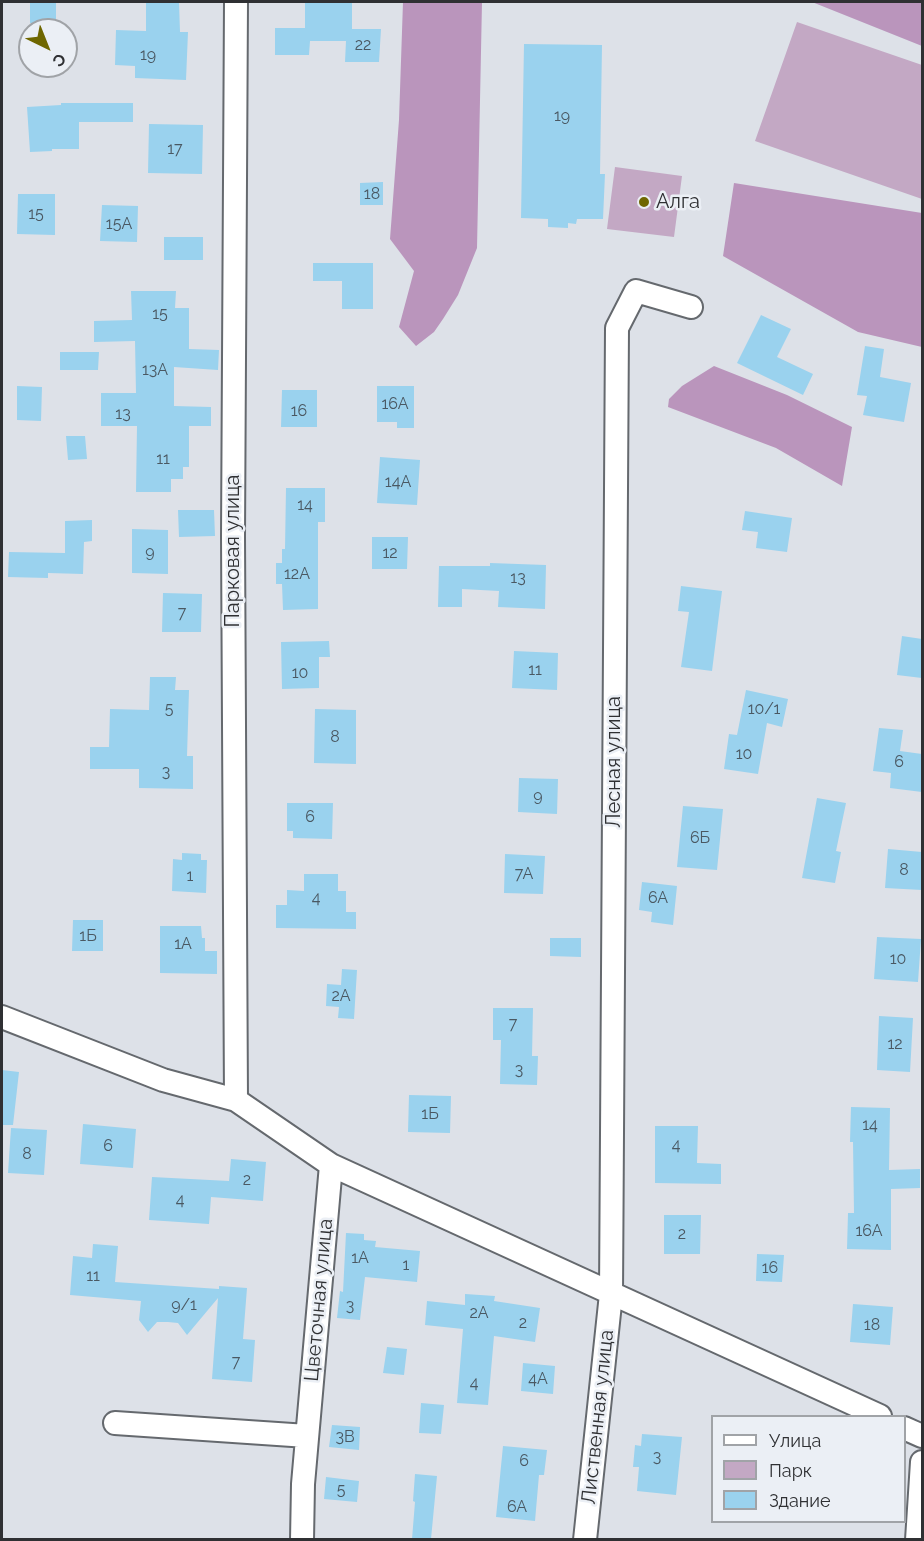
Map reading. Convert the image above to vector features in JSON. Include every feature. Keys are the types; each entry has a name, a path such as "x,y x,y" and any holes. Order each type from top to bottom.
{"street":[{"name":"Парковая улица","path":"236,2 233,548 236,1100"},
{"name":"Лесная улица","path":"610,1294 617,328 636,291 691,307"},
{"path":"2,1017 163,1080 236,1100 331,1165 878,1415"},
{"name":"Цветочная улица","path":"302,1539 303,1484 331,1165"},
{"name":"Лиственная улица","path":"585,1539 610,1294"},
{"path":"116,1423 307,1436"},
{"path":"906,1429 922,1436"},
{"path":"917,1539 922,1462"}],"green space":[{"path":"797,22 922,65 922,199 755,141"},
{"name":"Алга","path":"615,167 682,176 674,237 607,229"}],"shaded area":[{"path":"403,2 482,2 477,248 458,295 434,332 416,346 399,327 414,271 390,239 399,120"},
{"path":"812,2 922,2 922,46"},
{"path":"734,183 922,213 922,347 858,332 723,256"},
{"path":"714,366 787,395 852,427 842,486 776,448 668,407 669,399 682,386"}],"building":[{"path":"30,2 56,2 56,18 30,18"},
{"path":"146,2 179,2 180,32 188,32 186,80 135,78 135,66 115,65 116,30 146,31"},
{"path":"305,2 352,2 352,29 381,29 379,62 345,62 346,41 310,41 309,55 275,55 275,28 305,28"},
{"path":"524,44 602,45 600,174 605,174 603,219 577,219 576,224 568,223 568,228 548,227 548,219 521,218"},
{"path":"61,103 133,103 133,122 79,122 79,149 30,152 27,107 61,105"},
{"path":"149,124 203,125 202,174 148,173"},
{"path":"383,182 383,205 360,205 360,183"},
{"path":"18,194 55,194 55,235 17,234"},
{"path":"102,205 138,206 137,242 100,241"},
{"path":"164,237 203,237 203,260 164,260"},
{"path":"313,263 373,263 373,309 342,309 342,281 313,281"},
{"path":"131,291 176,291 175,308 189,308 189,349 219,350 218,370 174,367 174,406 211,407 211,426 189,426 189,467 183,467 183,479 171,479 171,492 136,492 137,426 101,426 101,393 136,393 135,341 94,342 94,321 132,320"},
{"path":"761,315 791,329 777,357 813,374 803,395 737,363"},
{"path":"865,346 884,349 880,377 911,383 904,422 863,415 867,396 857,395"},
{"path":"60,352 99,352 98,370 60,370"},
{"path":"17,386 42,387 41,421 17,420"},
{"path":"377,386 414,386 414,428 397,428 397,422 377,422"},
{"path":"282,390 317,390 317,427 281,427"},
{"path":"66,436 85,436 87,459 68,460"},
{"path":"380,457 420,460 417,505 377,503"},
{"path":"286,488 325,488 325,522 318,522 318,609 283,610 282,584 276,584 276,563 282,563 282,549 285,549"},
{"path":"178,510 214,510 215,536 179,537"},
{"path":"745,511 792,518 787,552 756,548 758,532 742,530"},
{"path":"92,520 92,541 84,542 83,574 48,573 48,578 8,577 9,552 65,553 65,521"},
{"path":"132,529 168,530 168,574 132,573"},
{"path":"372,537 408,537 407,569 372,569"},
{"path":"490,563 546,565 545,609 498,607 499,591 462,589 462,607 438,607 439,566 490,566"},
{"path":"681,586 722,591 712,671 681,667 689,612 678,611"},
{"path":"163,593 202,594 201,632 162,632"},
{"path":"902,636 922,639 922,678 897,675"},
{"path":"329,641 330,657 319,657 319,688 282,689 281,642"},
{"path":"514,651 558,653 557,690 512,688"},
{"path":"150,677 176,677 175,690 189,690 187,756 193,756 193,789 139,788 139,769 90,769 90,747 109,747 110,709 149,710"},
{"path":"746,690 788,699 782,727 767,723 758,774 724,769 729,734 737,735"},
{"path":"315,709 356,710 356,764 314,763"},
{"path":"879,728 903,730 900,751 922,754 922,792 890,788 891,773 873,771"},
{"path":"519,778 558,779 557,814 518,812"},
{"path":"817,798 846,803 836,851 841,852 835,883 802,878"},
{"path":"287,803 333,803 332,839 293,838 293,831 287,831"},
{"path":"683,806 723,809 717,870 677,867"},
{"path":"888,849 922,852 922,890 885,888"},
{"path":"182,853 201,854 201,860 207,860 206,893 172,891 173,859 182,860"},
{"path":"505,854 545,856 543,894 504,893"},
{"path":"304,874 338,874 338,891 346,891 346,912 356,912 356,929 276,928 276,905 287,905 287,890 304,891"},
{"path":"642,882 677,886 673,925 651,922 652,912 639,910"},
{"path":"73,920 103,920 103,951 72,951"},
{"path":"160,926 201,926 202,938 205,938 205,951 217,951 217,974 160,973"},
{"path":"877,937 921,939 918,982 874,979"},
{"path":"550,938 581,938 581,957 550,956"},
{"path":"342,969 357,970 354,1019 338,1018 339,1007 326,1006 327,984 341,985"},
{"path":"493,1008 533,1008 532,1056 538,1056 537,1085 500,1084 501,1040 493,1040"},
{"path":"879,1016 913,1018 910,1072 877,1070"},
{"path":"2,1070 19,1072 13,1125 2,1125"},
{"path":"409,1095 451,1096 450,1133 408,1132"},
{"path":"851,1107 890,1108 889,1170 920,1169 920,1188 891,1189 891,1250 847,1249 848,1213 854,1213 853,1142 850,1142"},
{"path":"83,1124 136,1129 133,1168 80,1164"},
{"path":"655,1126 698,1126 697,1163 721,1164 721,1184 655,1183"},
{"path":"11,1128 47,1130 44,1175 8,1173"},
{"path":"231,1159 266,1162 263,1201 211,1197 209,1224 149,1220 152,1177 229,1181"},
{"path":"664,1215 701,1215 700,1254 664,1254"},
{"path":"346,1233 364,1234 364,1240 376,1241 375,1247 420,1251 417,1282 365,1277 360,1320 337,1318 340,1291 343,1292"},
{"path":"93,1244 118,1246 115,1282 219,1289 219,1286 247,1288 243,1339 255,1340 252,1382 212,1379 218,1298 187,1335 178,1323 168,1322 157,1322 148,1332 139,1320 141,1301 70,1295 73,1256 92,1258"},
{"path":"757,1254 784,1255 782,1282 756,1281"},
{"path":"465,1294 495,1296 494,1301 540,1308 535,1342 494,1336 488,1405 457,1403 463,1329 425,1325 427,1301 465,1305"},
{"path":"853,1304 893,1307 890,1345 850,1342"},
{"path":"387,1347 407,1349 404,1375 383,1373"},
{"path":"523,1363 555,1366 553,1394 521,1391"},
{"path":"421,1403 444,1405 441,1434 419,1433"},
{"path":"332,1425 360,1427 359,1450 329,1447"},
{"path":"642,1434 682,1437 676,1495 637,1491 639,1467 633,1467 635,1445 641,1446"},
{"path":"503,1446 547,1450 544,1475 539,1475 535,1521 496,1517"},
{"path":"415,1474 437,1476 431,1539 412,1539"},
{"path":"326,1477 359,1481 357,1502 324,1499"}],"place":[{"name":"Алга","path":"644,202"}]}
